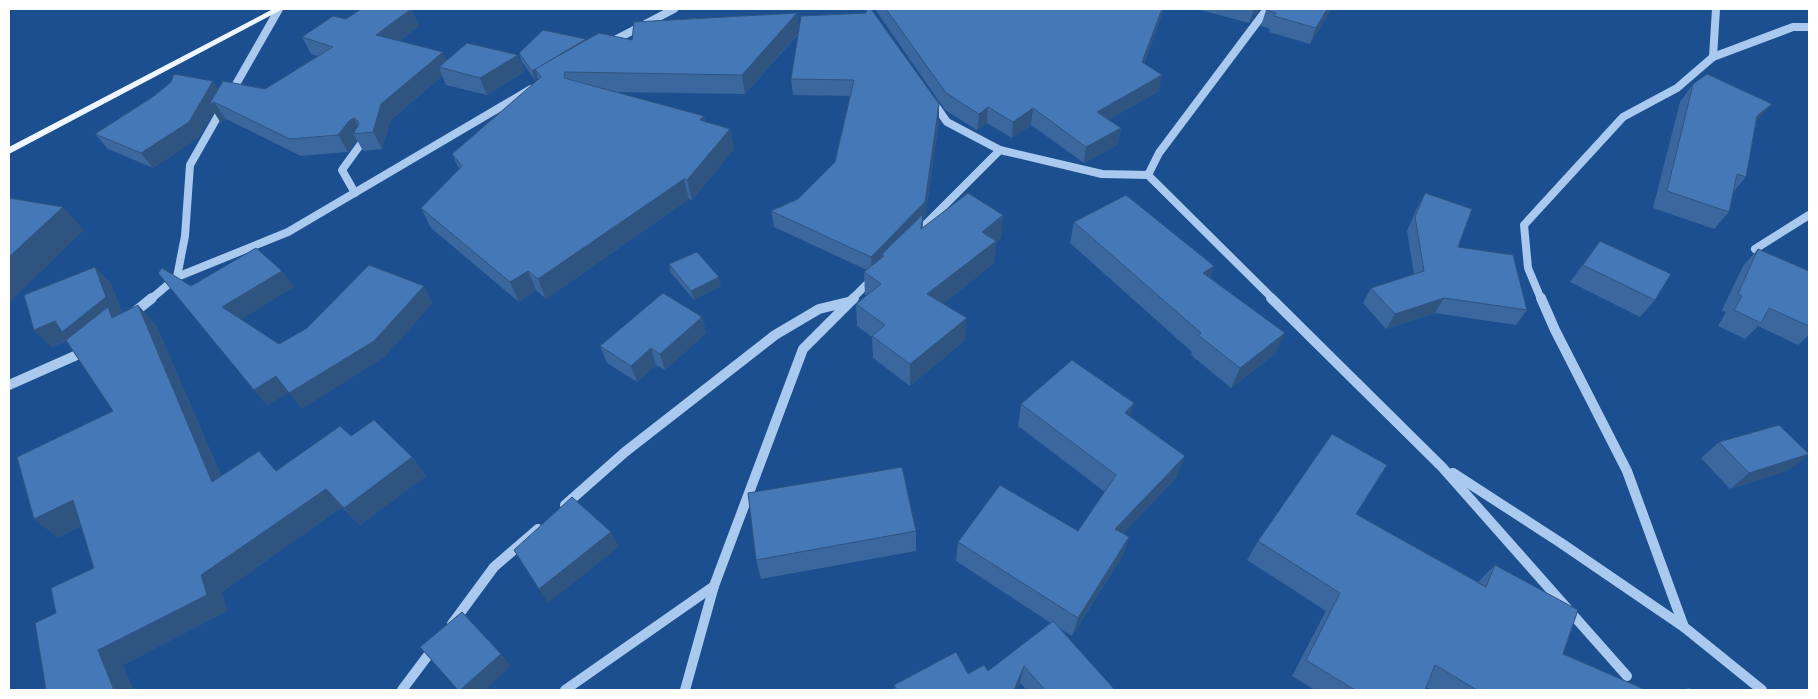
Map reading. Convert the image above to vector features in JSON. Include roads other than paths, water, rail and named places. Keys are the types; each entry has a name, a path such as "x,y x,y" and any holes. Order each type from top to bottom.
{"main road":[{"path":"9,150 279,9"}],"street":[{"path":"177,277 185,236 190,165 279,9"},
{"path":"605,45 674,9"},
{"path":"1148,176 1159,153 1267,9"},
{"path":"1713,57 1716,9"},
{"path":"1684,626 1627,471 1555,330 1528,268 1524,225 1622,117 1677,88 1713,57 1793,27 1809,27"},
{"path":"126,319 177,277 288,232 538,84"},
{"path":"930,98 947,122 1000,150 1102,174 1148,176 1442,466 1627,676"},
{"path":"355,192 342,170 364,142"},
{"path":"910,240 1000,150"},
{"path":"1755,249 1809,215"},
{"path":"686,690 714,586 803,349 876,274"},
{"path":"560,510 625,452 775,335 819,309 848,302"},
{"path":"9,385 82,355 96,343"},
{"path":"1442,466 1684,626 1762,690"},
{"path":"402,690 494,567 545,522"},
{"path":"565,690 714,586"}]}
